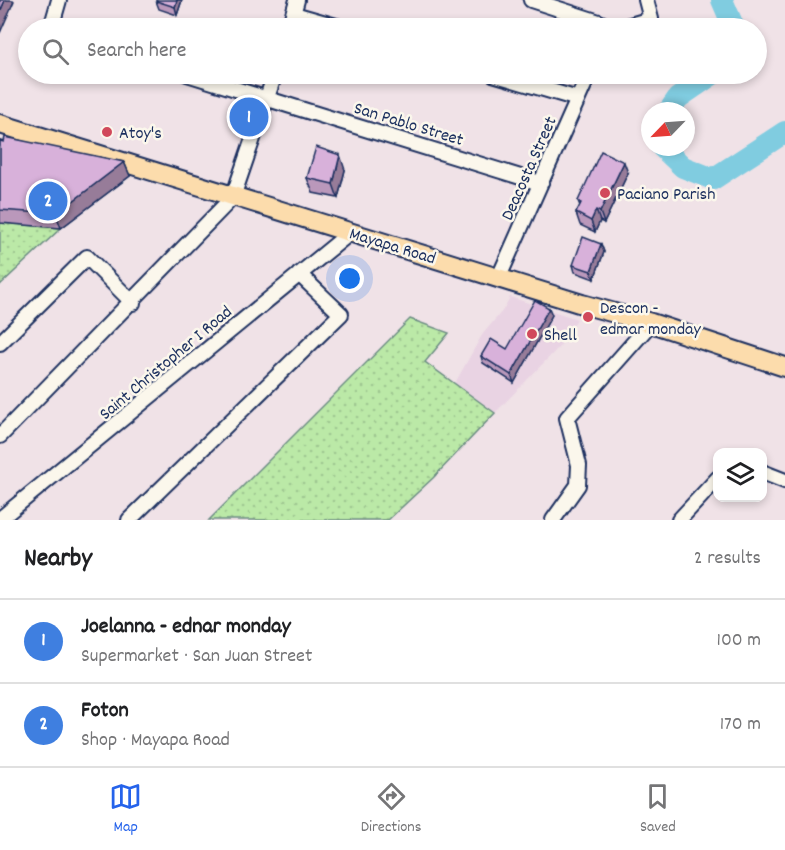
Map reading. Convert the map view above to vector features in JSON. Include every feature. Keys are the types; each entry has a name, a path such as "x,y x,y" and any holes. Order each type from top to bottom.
{"main road":[{"name":"Mayapa Road","path":"0,124 651,323 785,367"}],"street":[{"path":"54,18 59,0"},
{"path":"531,0 587,18"},
{"path":"646,0 651,18"},
{"path":"296,7 321,18"},
{"name":"San Pablo Street","path":"220,84 540,183"},
{"path":"0,436 133,303 233,197 272,84"},
{"path":"527,84 578,99"},
{"name":"Deacosta Street","path":"499,278 585,84"},
{"name":"Saint Christopher I Road","path":"0,519 351,232"},
{"path":"0,343 87,257 133,303"},
{"path":"129,520 341,314 299,274"},
{"path":"552,520 578,485 579,465 567,418 651,323"},
{"path":"767,474 785,481"},
{"path":"679,520 713,482"}],"shaded area":[{"path":"510,297 577,319 560,346 495,413 455,383 482,335 503,310"}],"green space":[{"path":"0,223 61,228 0,285"},
{"path":"410,319 449,333 425,362 495,413 433,478 388,520 209,520"}],"building":[{"path":"0,0 5,0 0,12"},
{"path":"157,0 177,0 175,7"},
{"path":"5,137 124,162 56,214 0,210 0,141 4,142"},
{"path":"316,147 340,155 333,184 307,178"},
{"path":"601,151 624,162 600,212 596,210 591,221 576,213 581,203 578,201"},
{"path":"583,237 601,244 591,271 573,265"},
{"path":"535,300 549,308 511,375 481,356 491,339 507,349"}],"waterway":[{"path":"722,0 730,18"},
{"path":"675,102 698,84"},
{"path":"671,156 683,167 713,179 785,132"}],"place":[{"name":"Joelanna - ednar monday","path":"249,117"},
{"name":"Atoy's","path":"107,132"},
{"name":"Paciano Parish","path":"605,193"},
{"name":"Foton","path":"48,201"},
{"name":"Descon - edmar monday","path":"588,317"},
{"name":"Shell","path":"532,334"}]}
